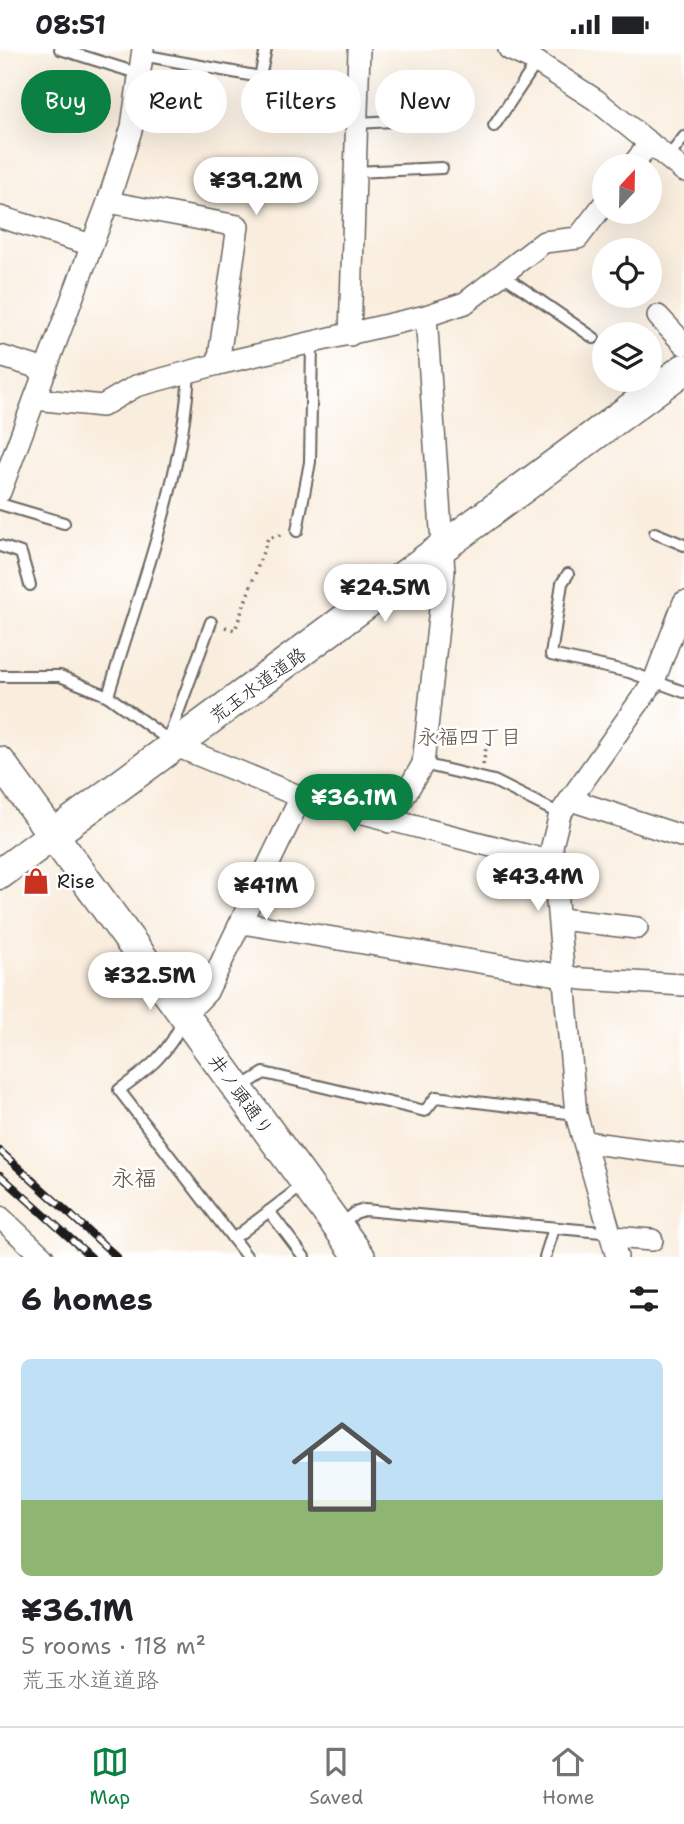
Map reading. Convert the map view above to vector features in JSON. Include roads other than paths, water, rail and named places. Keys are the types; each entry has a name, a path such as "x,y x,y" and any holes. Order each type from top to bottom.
{"main road":[{"name":"荒玉水道道路","path":"0,874 172,743 442,550 684,369"},
{"name":"井ノ頭通り","path":"0,762 360,1257"}],"street":[{"path":"358,70 359,49"},
{"path":"509,49 535,57 596,100 675,165"},
{"path":"0,492 108,202 132,127 142,59"},
{"path":"350,335 357,133"},
{"path":"641,154 650,143"},
{"path":"108,202 238,226 218,364"},
{"path":"0,216 92,245"},
{"path":"35,399 102,407 136,386 218,364 426,316 465,303 544,242 578,238 592,220"},
{"path":"388,822 423,764 444,572 426,316"},
{"path":"658,316 684,344"},
{"path":"0,356 46,370"},
{"path":"652,1240 614,1242 576,1114 566,976 552,846 566,807 654,681 684,602"},
{"path":"172,743 301,797 388,822 553,862"},
{"path":"184,1016 207,992 301,797"},
{"path":"566,807 684,837"},
{"path":"560,919 637,928"},
{"path":"242,923 566,976 684,985"},
{"path":"585,1142 684,1155"},
{"path":"0,1217 43,1257"}],"lane":[{"path":"61,49 260,77 266,49"},
{"path":"494,126 535,57"},
{"path":"675,165 684,137"},
{"path":"355,172 442,168"},
{"path":"503,275 592,337"},
{"path":"297,531 310,462 312,343"},
{"path":"108,696 163,521 186,419 189,373"},
{"path":"0,504 64,523"},
{"path":"655,533 684,545"},
{"path":"0,546 21,553 30,585"},
{"path":"568,574 562,583 551,655 629,672 684,692"},
{"path":"0,675 60,676 108,696 172,743 211,622"},
{"path":"423,764 494,781 566,807"},
{"path":"184,1016 174,1042 159,1060 119,1090 247,1257"},
{"path":"238,1090 264,1073 425,1111 436,1097 576,1114"},
{"path":"233,1239 306,1183"},
{"path":"338,1227 355,1213 364,1210 554,1228 614,1242"},
{"path":"269,1211 304,1257"},
{"path":"545,1257 554,1228"}],"railway":[{"path":"0,1151 117,1257"},
{"path":"0,1175 91,1257"}],"place":[{"name":"Rise","path":"36,881"}],"district":[{"name":"永福四丁目","path":"469,737"},
{"name":"永福","path":"134,1178"}]}
